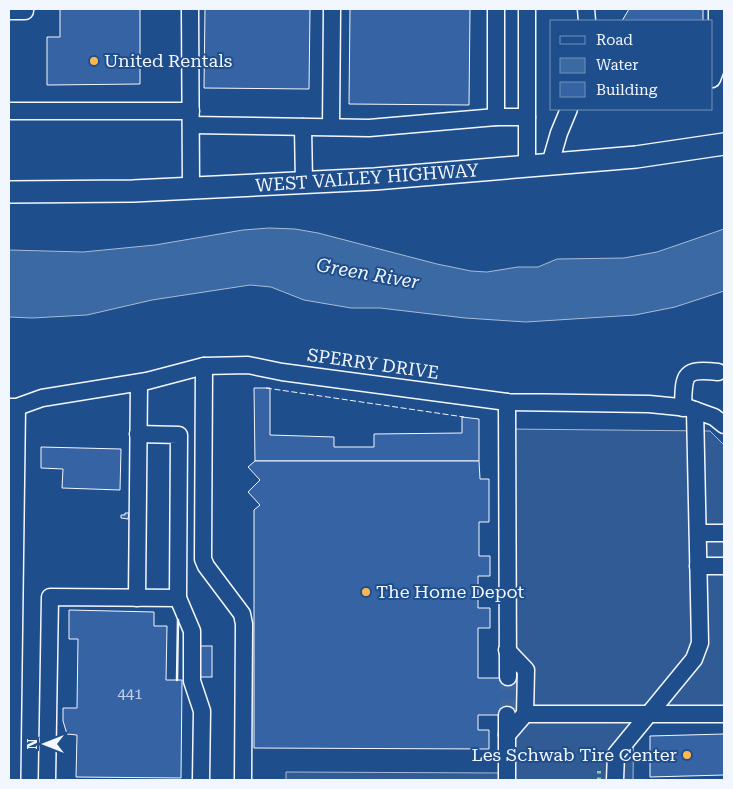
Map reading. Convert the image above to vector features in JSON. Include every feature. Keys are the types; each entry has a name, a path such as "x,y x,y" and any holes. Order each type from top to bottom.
{"main road":[{"name":"WEST VALLEY HIGHWAY","path":"9,192 80,193 375,179 636,157 724,144"}],"street":[{"path":"9,11 25,11 25,9"},
{"path":"190,9 191,188"},
{"path":"331,127 332,9"},
{"path":"496,9 496,118"},
{"path":"527,9 527,166"},
{"path":"713,76 717,66 717,9"},
{"path":"550,164 559,133 569,110"},
{"path":"9,111 191,118 303,127 369,128 527,117"},
{"path":"303,127 304,183"},
{"name":"SPERRY DRIVE","path":"13,407 42,398 139,383 204,366 248,365 282,372 507,402 649,404 689,409 714,417 724,425"},
{"path":"204,366 202,559 242,614 244,624 244,780"},
{"path":"615,780 616,754 694,659 700,643 698,533 689,409 684,381 688,375 695,371 722,375"},
{"path":"137,598 139,383"},
{"path":"507,402 508,677"},
{"path":"12,780 13,407"},
{"path":"138,434 180,435 178,598 192,631 192,681 202,711 200,780"},
{"path":"698,533 724,533"},
{"path":"698,566 724,566"},
{"path":"47,780 50,597 178,598"},
{"path":"507,650 526,670 525,714 507,735"},
{"path":"525,714 724,714"},
{"path":"507,715 507,780"}],"shaded area":[{"path":"507,429 710,431 724,445 724,707 634,706 633,780 286,780 286,772 503,773"}],"water":[{"name":"Green River","path":"295,229 318,233 437,264 471,271 487,272 518,267 538,267 557,259 624,258 657,252 724,229 724,291 675,307 635,315 526,322 465,318 380,308 351,308 304,300 271,287 250,285 152,300 87,315 32,318 9,317 9,250 83,252 155,245 243,230"}],"building":[{"name":"United Rentals","path":"60,9 140,9 140,84 47,85 47,37 60,37"},
{"path":"205,9 310,9 309,89 204,88"},
{"path":"350,9 470,9 469,105 349,104"},
{"path":"629,9 703,9 703,20 623,20"},
{"path":"254,388 270,388 270,435 334,437 334,447 374,447 374,434 462,433 462,417 479,419 479,461 255,461"},
{"path":"41,447 121,449 120,490 62,488 63,469 41,468"},
{"name":"The Home Depot","path":"255,461 479,461 480,479 489,479 489,522 479,522 479,556 490,556 490,576 478,576 478,608 490,608 490,628 478,628 478,678 519,678 519,715 478,715 478,730 489,730 489,749 254,748 254,510 260,505 248,492 260,480 248,467"},
{"path":"125,513 129,513 128,519 121,518 121,515 125,515"},
{"path":"69,610 154,612 154,626 167,626 166,680 182,680 181,778 76,777 77,735 67,734 63,721 63,708 77,708 78,639 69,639"},
{"path":"200,646 212,646 212,677 200,677"},
{"name":"Les Schwab Tire Center","path":"724,734 724,775 650,777 650,736"}],"tunnel":[{"path":"507,715 508,677"}],"hedge":[{"path":"599,771 599,779"}],"fence":[{"path":"266,388 464,417"}],"wall":[{"path":"177,680 178,620"}],"place":[{"name":"United Rentals","path":"94,61"},
{"name":"The Home Depot","path":"366,592"},
{"name":"Les Schwab Tire Center","path":"687,755"}]}
